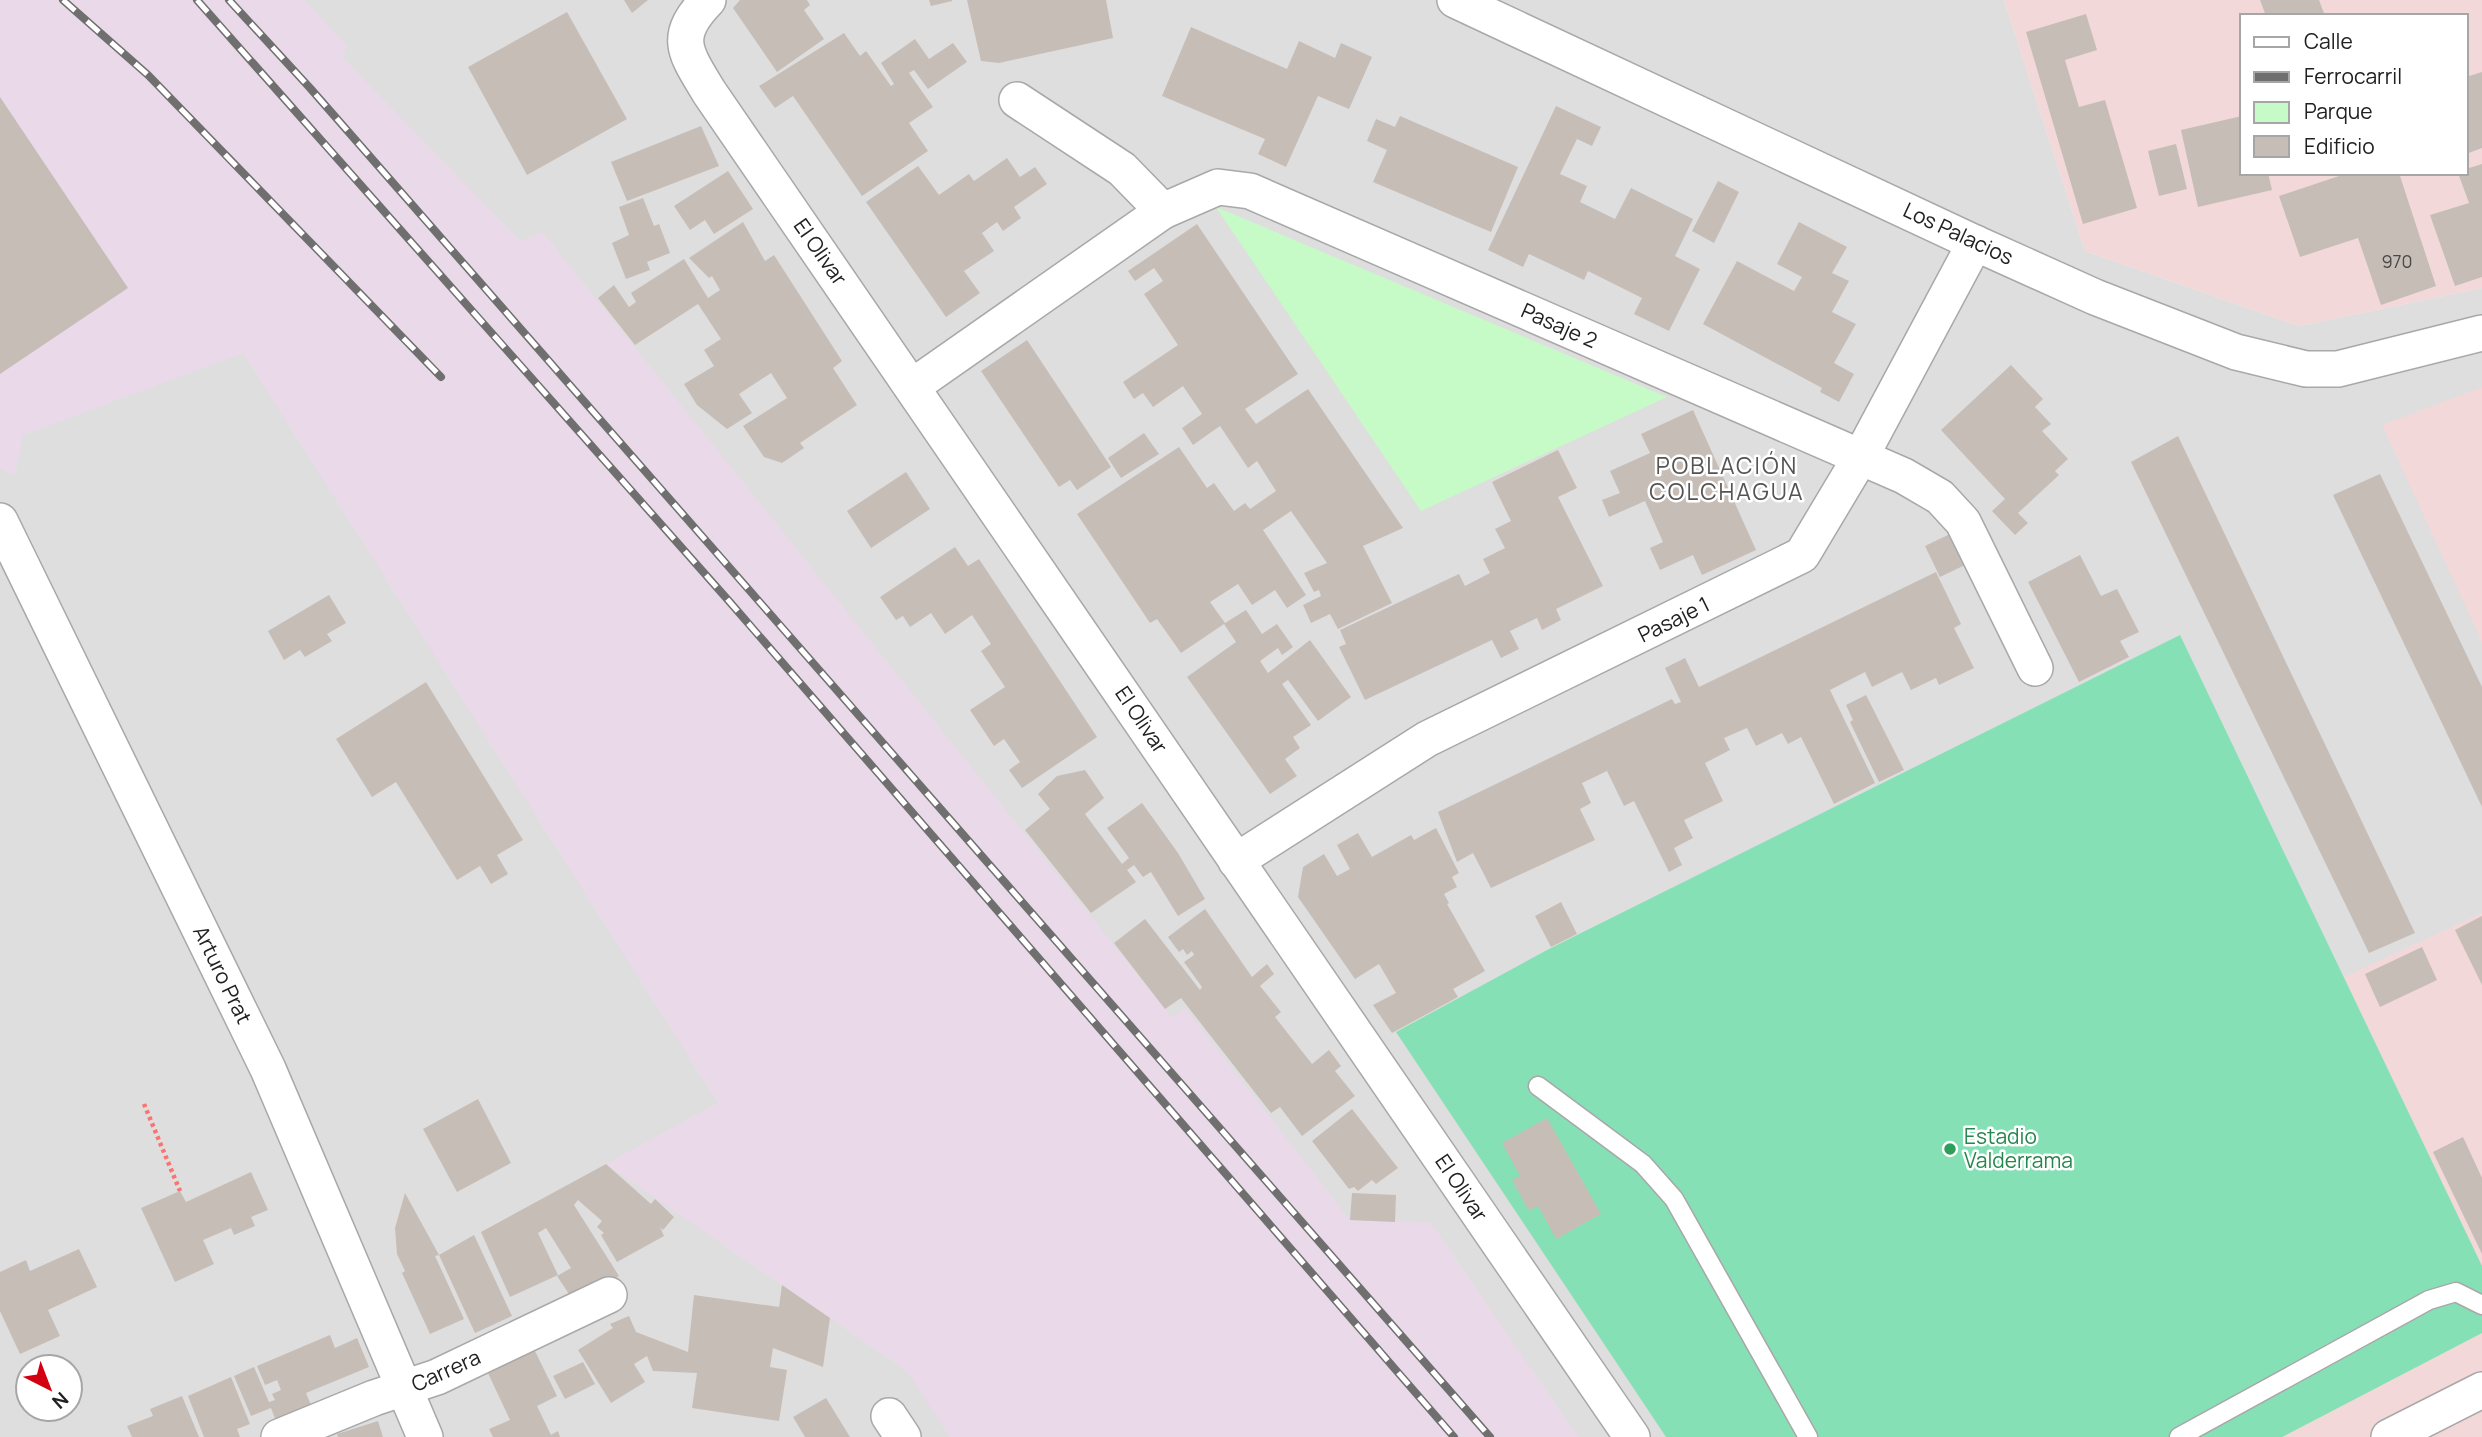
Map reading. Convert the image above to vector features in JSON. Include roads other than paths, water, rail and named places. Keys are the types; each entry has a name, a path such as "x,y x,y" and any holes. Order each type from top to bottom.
{"street":[{"name":"El Olivar","path":"708,0 690,18 684,35 687,56 1632,1437"},
{"name":"Los Palacios","path":"1455,0 1975,243 2180,332 2236,352 2306,369 2338,369 2482,333"},
{"path":"1017,100 1122,169 1163,211"},
{"name":"Pasaje 2","path":"912,386 1163,211 1218,187 1250,191 1904,476 1940,497 1962,522 2035,668"},
{"name":"Pasaje 1","path":"1236,861 1427,739 1791,563 1807,549 1860,458 1975,243"},
{"name":"Arturo Prat","path":"0,521 264,1060 425,1437"},
{"name":"Carrera","path":"279,1437 374,1398 406,1389 609,1295"},
{"path":"2389,1437 2482,1390"}],"lane":[{"path":"1538,1086 1643,1164 1674,1199 1808,1437"},
{"path":"2179,1437 2429,1300 2456,1292 2482,1305"}],"railway":[{"path":"63,0 148,75 441,377"},
{"path":"197,0 728,600 1454,1437"},
{"path":"229,0 310,88 1490,1437"}],"place":[{"name":"Estadio Valderrama","path":"1950,1149"}],"district":[{"name":"POBLACIÓN COLCHAGUA","path":"1727,479"}]}
